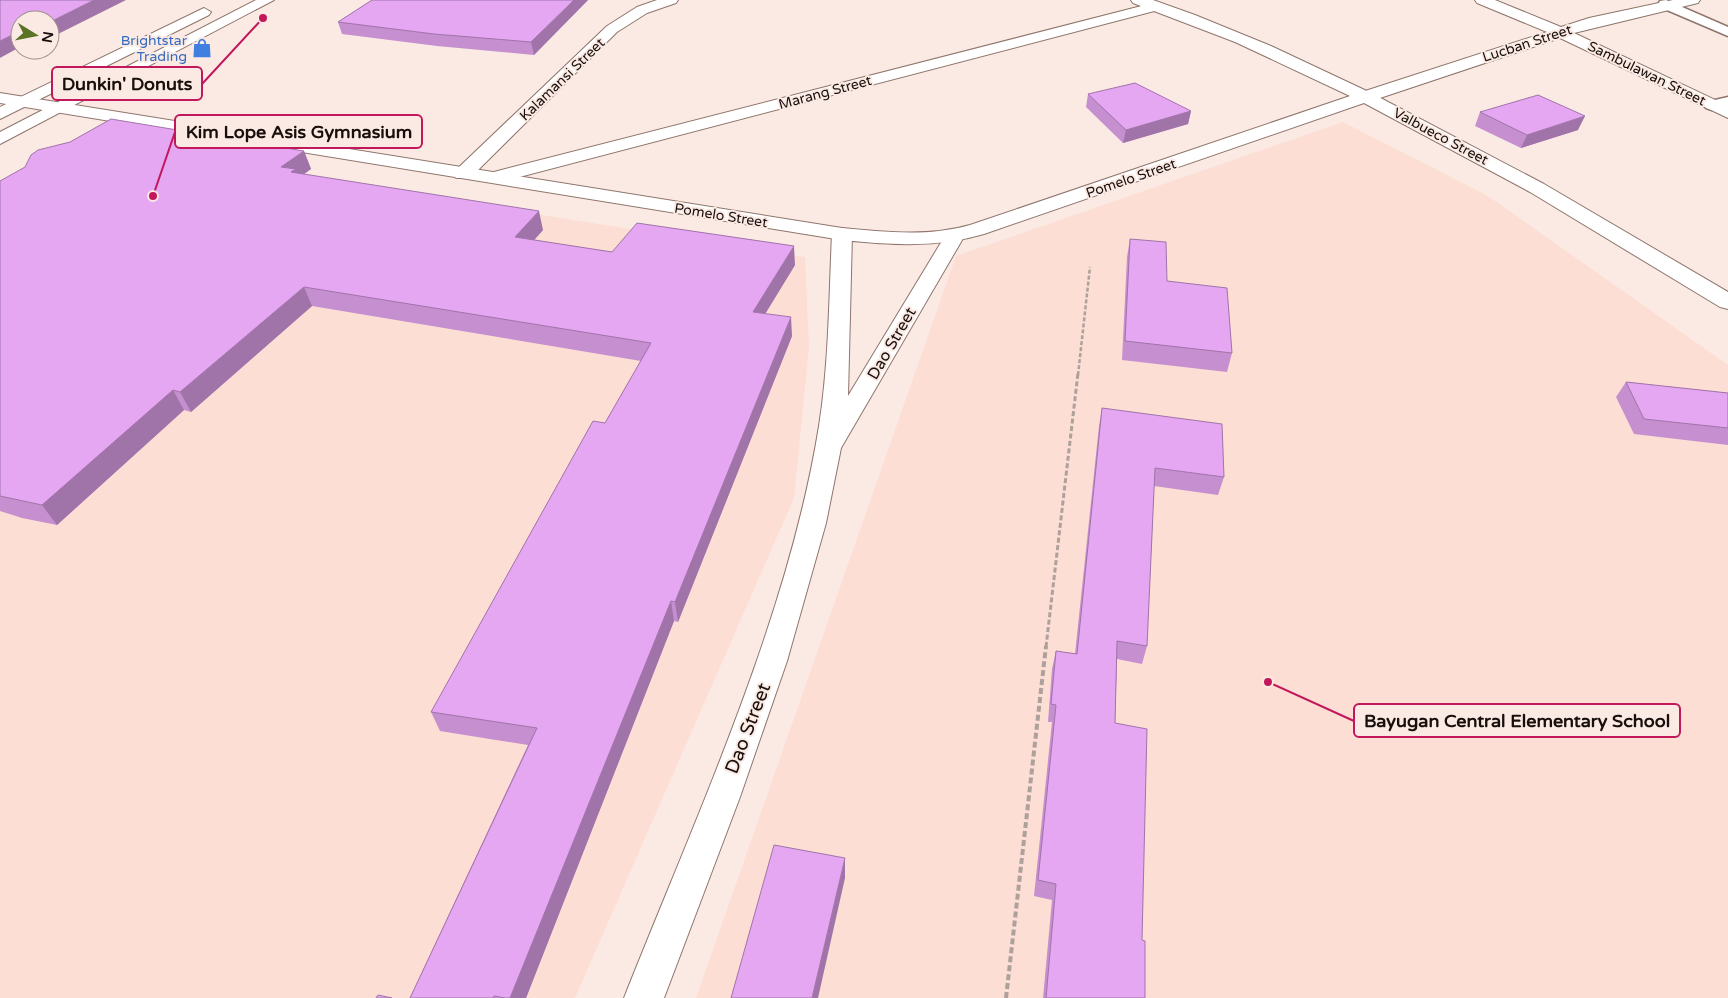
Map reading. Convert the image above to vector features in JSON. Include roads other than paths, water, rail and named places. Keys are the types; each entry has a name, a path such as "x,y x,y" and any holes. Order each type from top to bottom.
{"main road":[{"path":"0,139 267,0"},
{"name":"Kalamansi Street","path":"463,174 612,29 642,10 671,0"},
{"name":"Valbueco Street","path":"1138,0 1240,38 1365,97 1489,161 1583,214 1728,302"},
{"name":"Sambulawan Street","path":"1482,0 1560,32 1720,104 1728,113"},
{"name":"Lucban Street","path":"1365,97 1560,32 1665,4 1693,0"},
{"path":"0,114 219,4"},
{"name":"Marang Street","path":"493,178 1157,6"},
{"name":"Pomelo Street","path":"0,98 842,234 874,238 920,238 955,235 1159,169 1365,97"},
{"name":"Dao Street","path":"644,998 780,640 805,550 827,452 837,366 842,234"},
{"name":"Dao Street","path":"827,452 955,235"}],"lane":[{"path":"1665,4 1728,32"}],"place":[{"name":"Dunkin' Donuts","path":"263,18"},
{"name":"Brightstar Trading","path":"202,48"},
{"name":"Kim Lope Asis Gymnasium","path":"153,196"},
{"name":"Bayugan Central Elementary School","path":"1268,682"}]}
